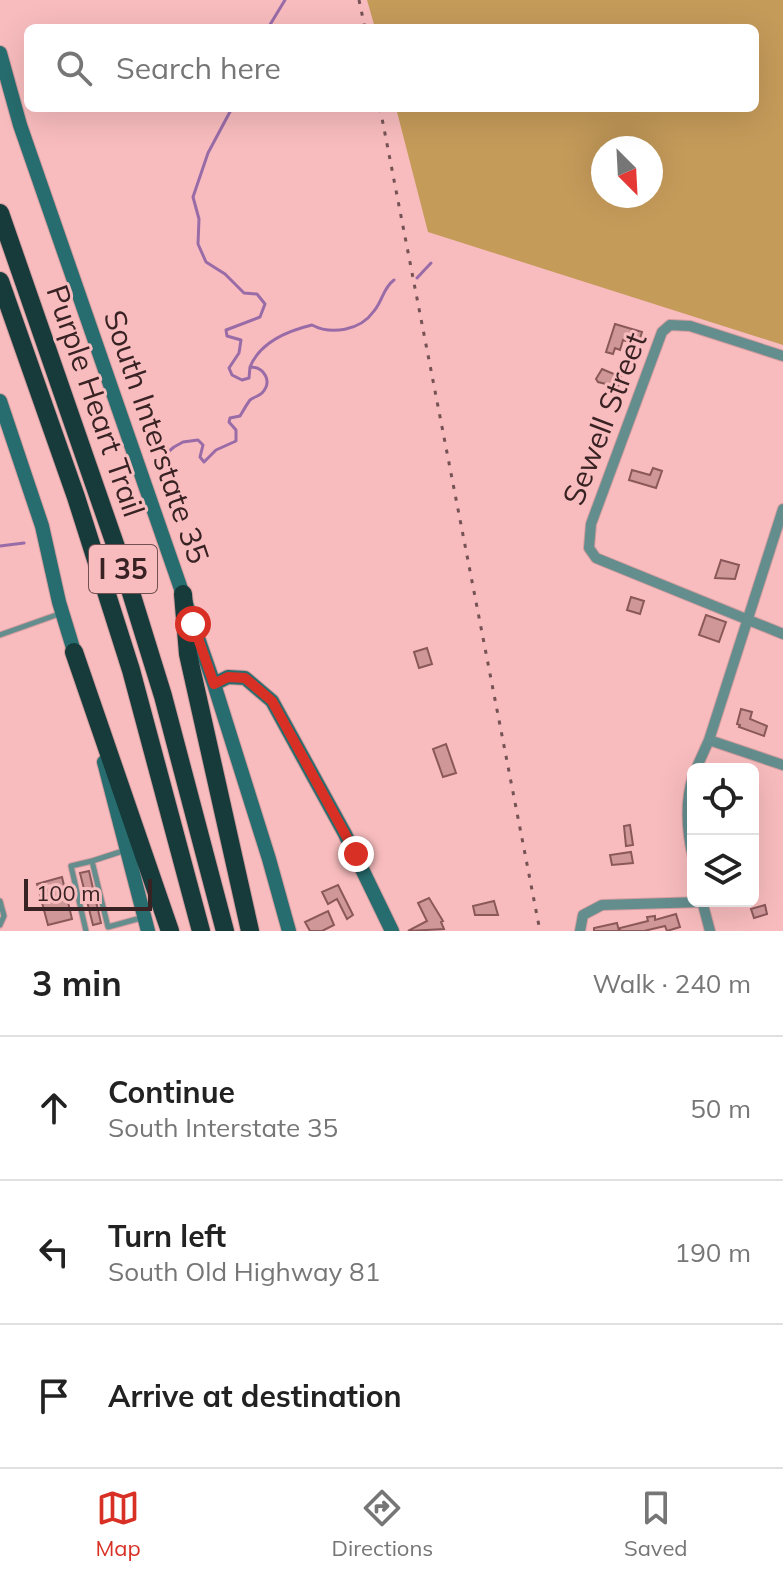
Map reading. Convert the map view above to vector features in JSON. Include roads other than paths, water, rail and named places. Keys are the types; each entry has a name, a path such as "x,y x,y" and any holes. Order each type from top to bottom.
{"highway":[{"name":"Purple Heart Trail","path":"0,213 143,631 225,931"},
{"name":"Purple Heart Trail","path":"0,281 76,497 131,670 201,931"},
{"path":"183,594 188,654 250,931"},
{"path":"74,652 170,931"}],"main road":[{"name":"South Interstate 35","path":"0,53 20,125 214,684 289,931"},
{"path":"0,401 42,526 146,924"},
{"path":"214,684 228,677 245,678 272,701 345,834 392,931"}],"street":[{"name":"Sewell Street","path":"783,356 690,326 670,325 662,332 591,524 589,548 596,558 783,634"},
{"path":"699,763 749,620 783,509"},
{"path":"709,740 783,765"},
{"path":"580,931 583,915 602,905 687,902"},
{"path":"703,907 710,931"}],"lane":[{"path":"0,635 63,613"},
{"path":"86,931 71,866 127,850"},
{"path":"92,861 105,929 146,924"},
{"path":"0,901 0,925"}],"waterway":[{"path":"270,24 285,0"},
{"path":"230,112 208,153 193,197 199,219 198,244 206,262 225,274 244,293 257,294 265,304 260,317 226,330 227,336 241,340 239,353 229,368 232,375 242,380 249,378 250,367"},
{"path":"417,278 431,263"},
{"path":"155,463 183,442 198,440 203,445 200,457 204,462 216,450 236,441 236,430 229,422 230,418 240,416 250,400 262,393 267,384 263,372 250,367 260,351 284,334 312,325 336,330 361,323 374,311 394,280"},
{"path":"0,546 24,543"}],"railway":[{"path":"359,0 364,24"},
{"path":"381,112 540,931"}]}
